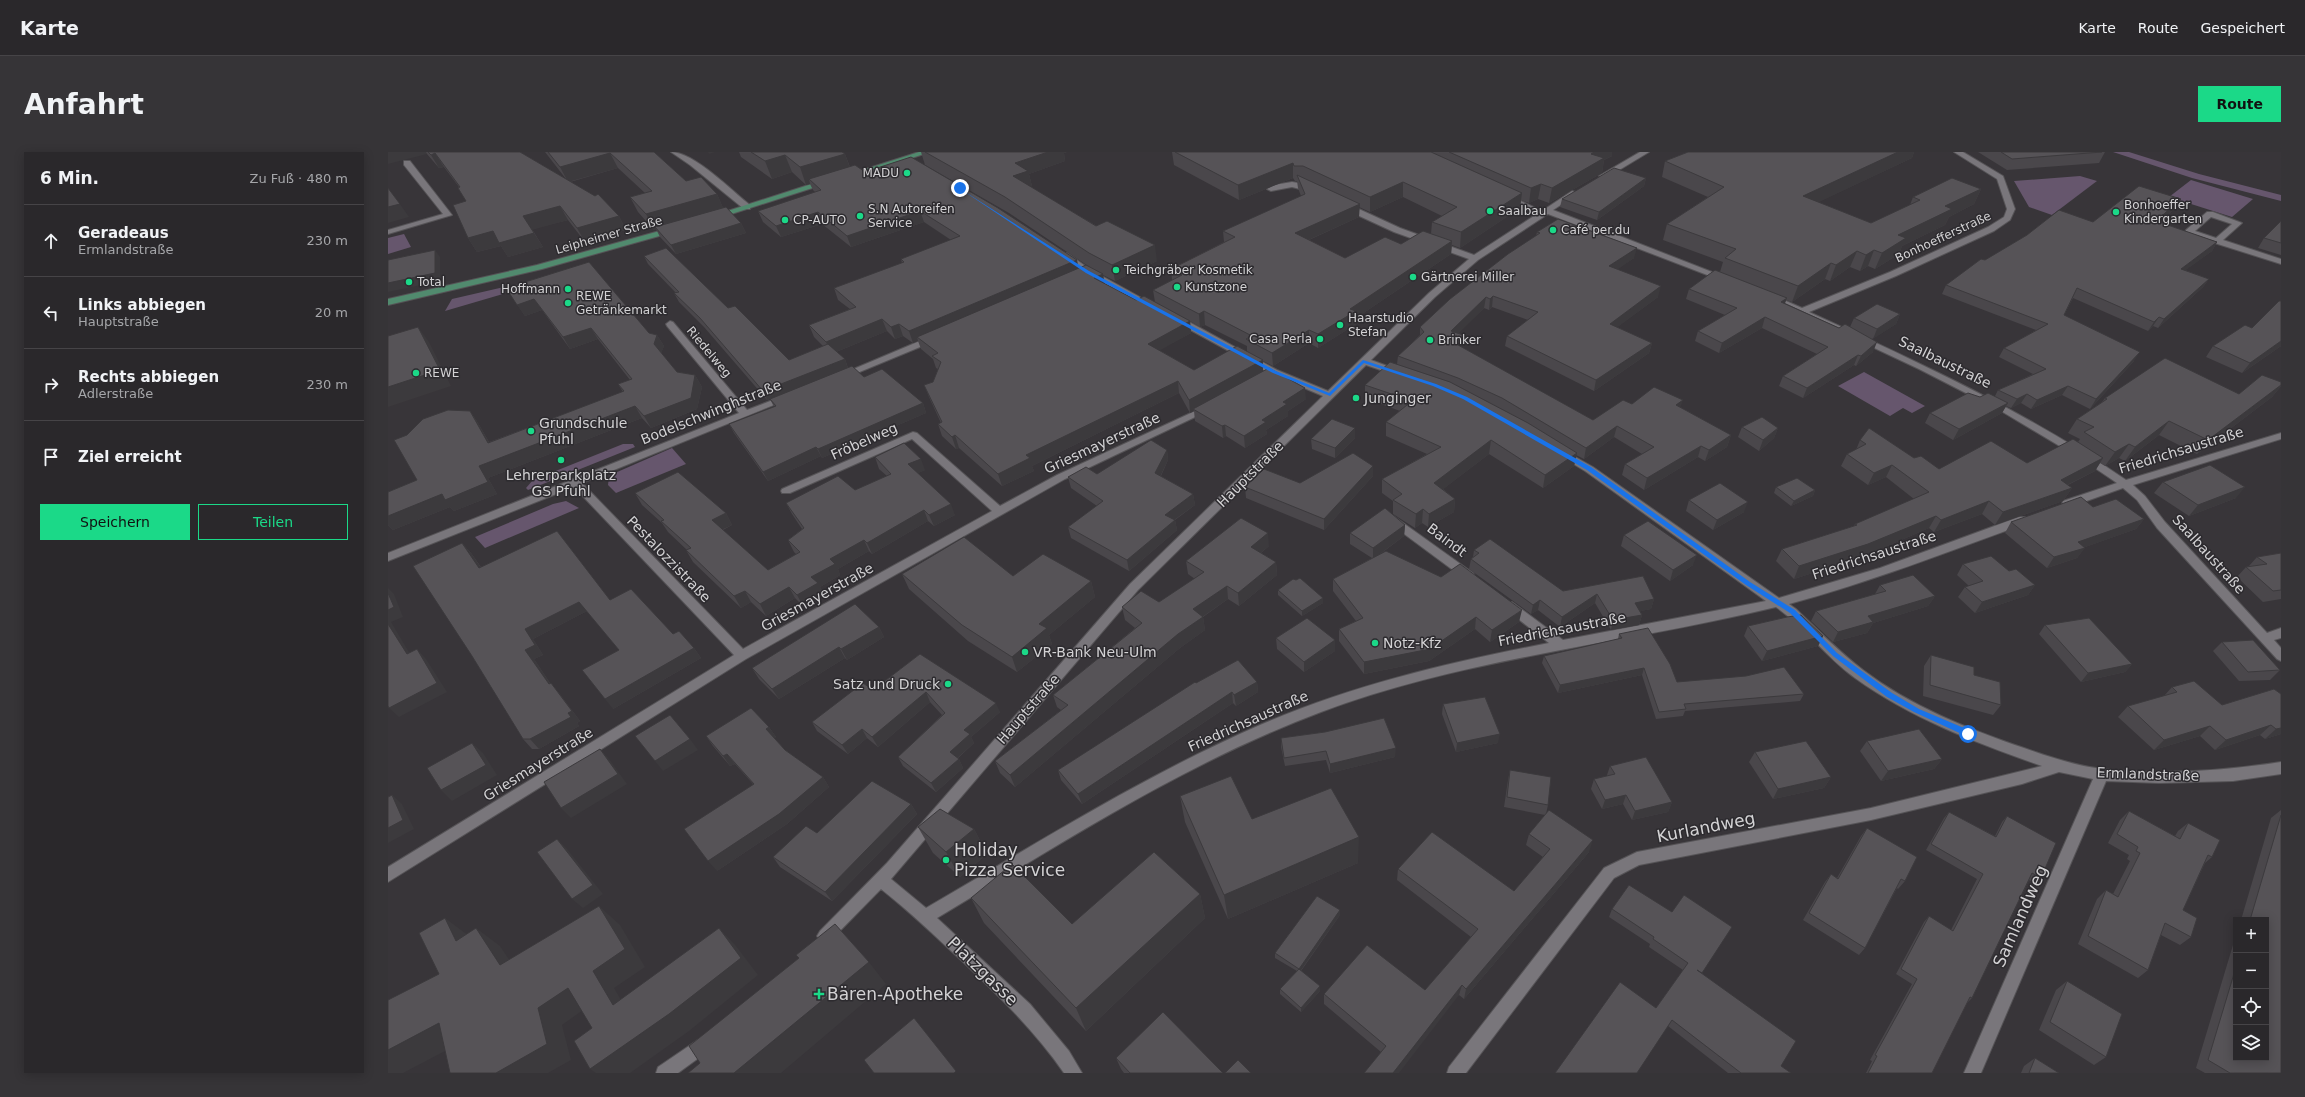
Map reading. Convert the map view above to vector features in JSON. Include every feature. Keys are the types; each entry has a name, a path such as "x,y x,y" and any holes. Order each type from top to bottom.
{"main road":[{"path":"707,219 926,152"},
{"name":"Leipheimer Straße","path":"388,302 539,267 680,228"}],"street":[{"path":"675,152 693,163 747,207"},
{"path":"1593,182 1644,152"},
{"name":"Bonhoefferstraße","path":"1803,311 1893,274 1992,229 2007,218 2011,209 2000,178 1958,152"},
{"path":"907,158 920,165"},
{"path":"388,232 448,215 408,163"},
{"path":"1271,189 1278,186 1300,184 1321,194"},
{"name":"Hauptstraße","path":"816,945 881,880 1134,587 1425,301 1475,258 1582,189"},
{"path":"1499,194 1733,282"},
{"path":"1335,201 1397,230 1475,258"},
{"path":"2217,242 2238,222 2210,214 2189,232 2217,242 2281,262"},
{"path":"1057,250 1088,272 1158,310"},
{"path":"1074,278 1088,272"},
{"name":"Saalbaustraße","path":"1764,295 1803,311 2004,408 2087,458 2125,484 2141,498 2162,525 2281,656"},
{"path":"1171,316 1274,372 1330,395"},
{"name":"Riedelweg","path":"670,324 745,414"},
{"path":"832,380 945,334"},
{"path":"1363,361 1408,376"},
{"path":"1262,379 1274,372"},
{"name":"Bodelschwinghstraße","path":"388,557 796,394"},
{"name":"Griesmayerstraße","path":"388,875 742,656 1061,477 1194,416 1222,401"},
{"name":"Fröbelweg","path":"786,491 913,435 1000,512"},
{"name":"Friedrichsaustraße","path":"2058,508 2125,484 2281,436"},
{"name":"Ermlandstraße","path":"1555,448 1589,469 1748,583 1792,612 1835,654 1890,695 1917,710 1981,739 2059,766 2102,775 2159,777 2233,775 2281,768"},
{"name":"Pestalozzistraße","path":"575,482 742,656"},
{"name":"Friedrichsaustraße","path":"926,916 1152,785 1222,747 1319,708 1414,678 1452,668 1778,602 1912,560 2032,517"},
{"name":"Baindt","path":"1391,518 1482,585"},
{"path":"1500,599 1561,646"},
{"path":"2265,638 2281,633"},
{"name":"Kurlandweg","path":"1455,1073 1608,872 1637,859 1871,814 2022,778 2059,766"},
{"name":"Samlandweg","path":"1972,1073 2102,775"},
{"name":"Platzgasse","path":"881,880 926,916 1003,989 1054,1043 1074,1073"},
{"path":"664,1073 714,1036"}],"shaded area":[{"path":"2113,152 2129,152 2199,174 2281,195 2281,201 2192,178"},
{"path":"2080,176 2097,181 2052,215 2029,207 2014,181"},
{"path":"2191,180 2253,199 2232,217 2169,197"},
{"path":"404,234 411,247 388,254 388,238"},
{"path":"504,287 503,294 445,311 452,299"},
{"path":"1864,372 1925,406 1912,413 1903,408 1890,416 1838,386"},
{"path":"623,444 633,444 635,447 528,490 526,488 533,480"},
{"path":"672,448 686,464 616,493 608,485 609,476"},
{"path":"566,501 579,508 485,548 475,537 553,504"}],"building":[{"path":"428,152 520,152 595,196 598,194 619,216 577,228 560,206 523,216 534,233 499,243 493,231 468,238 453,205 466,201 458,188 460,187 435,153 431,155"},
{"path":"548,152 654,152 686,181 701,177 717,194 646,214 630,197 652,191 610,153 560,167"},
{"path":"751,152 842,152 845,154 800,167 785,155 765,161"},
{"path":"925,152 1048,152 1015,163 1028,171 1013,176 1096,226 1107,221 1155,245 1112,265 1089,253 1005,197"},
{"path":"1175,152 1431,152 1522,193 1461,232 1432,222 1457,207 1403,182 1370,197 1303,166 1294,166 1293,163 1238,185"},
{"path":"1449,152 1594,152 1591,154 1604,158 1552,188 1541,184 1531,188"},
{"path":"1688,152 1898,152 1803,196 1871,223 1920,200 1913,197 1952,178 1981,189 1945,206 1952,209 1898,235 1906,238 1882,253 1874,250 1866,255 1857,251 1836,265 1831,263 1798,286 1725,258 1736,249 1667,224 1724,187 1665,161"},
{"path":"2001,152 2102,152 2012,159"},
{"path":"911,157 998,208 1077,260 909,331 899,324 891,327 882,319 826,342 809,325 856,307 834,288 904,262 901,259 960,236 920,211 847,236 818,212 776,226 758,211 821,190 809,179 855,165 865,172"},
{"path":"1614,168 1646,178 1599,212 1562,199"},
{"path":"1297,175 1360,204 1295,233 1345,258 1385,237 1401,244 1423,231 1452,241 1350,309 1356,311 1318,334 1309,330 1272,353 1246,339 1252,336 1204,311 1199,314 1153,290 1182,275 1171,269 1235,237 1223,231 1305,194"},
{"path":"2139,186 2181,199 2156,221 2217,242 2181,269 2209,279 2164,319 2159,317 2154,322 2077,288 2064,315 2140,352 2096,399 2068,386 2037,400 2027,394 2017,399 1998,390 2046,369 2004,348 2048,324 1946,285 1981,259 1985,260 2027,235 2059,210 2093,222"},
{"path":"388,188 400,204 388,207"},
{"path":"726,207 741,223 671,245 655,227"},
{"path":"1558,219 1637,248 1609,266 1661,286 1610,324 1652,343 1596,380 1507,336 1538,312 1493,296 1490,299 1486,297 1451,331 1463,335 1458,345 1593,420 1623,400 1632,404 1654,387 1683,400 1676,405 1731,435 1709,450 1701,446 1647,478 1625,464 1654,447 1617,426 1586,448 1502,398 1458,378 1398,356 1424,332 1420,327 1450,299 1508,254 1540,233 1537,232"},
{"path":"2281,221 2281,243 2264,238"},
{"path":"666,248 728,308 735,306 789,360 828,344 845,359 763,391 700,318 674,293 679,292 644,256"},
{"path":"435,250 435,273 388,283 388,260"},
{"path":"589,262 649,333 657,335 654,344 677,372 695,375 691,398 644,416 635,406 479,466 488,482 445,500 442,494 388,516 388,492 417,480 394,440 407,435 423,419 448,410 470,411 488,443 624,391 618,384 632,379 591,328 563,337 534,299 517,305 506,288"},
{"path":"1086,265 1103,274 1094,278 1136,300 1144,296 1190,321 1148,344 1194,370 1237,346 1263,360 1189,400 1178,381 1026,455 1030,458 998,474 955,435 952,437 938,424 942,422 924,385 933,382 941,362 932,356 938,353 917,337"},
{"path":"1715,270 1787,298 1781,302 1839,328 1845,324 1877,342 1861,356 1858,355 1807,388 1783,376 1828,347 1765,317 1722,343 1698,331 1737,308 1689,289"},
{"path":"2279,301 2281,301 2281,341 2250,363 2213,346 2245,325 2252,328"},
{"path":"1877,304 1900,314 1877,329 1854,318"},
{"path":"418,327 440,370 388,387 388,336"},
{"path":"2165,358 2239,394 2262,375 2281,382 2281,385 2208,440 2169,421 2135,447 2129,444 2115,452 2084,432 2094,427 2077,419 2107,399 2105,398"},
{"path":"1390,362 1450,382 1528,423 1577,453 1545,475 1491,440 1434,483 1455,499 1429,514 1423,509 1416,514 1393,500 1402,494 1382,479 1441,447 1386,422 1412,401 1365,385"},
{"path":"852,366 864,377 882,369 923,403 818,449 816,447 763,472 729,424 776,406 770,399"},
{"path":"1269,368 1305,388 1283,402 1287,404 1262,420 1266,422 1244,436 1225,425 1222,426 1193,409"},
{"path":"1968,393 1980,397 1988,393 2008,403 1959,429 1930,413"},
{"path":"1762,417 1778,428 1763,440 1742,427"},
{"path":"1332,419 1355,428 1335,448 1311,439"},
{"path":"1869,428 1914,458 1921,456 1939,469 1991,441 2027,463 2073,439 2103,458 2061,480 2072,488 2003,512 1989,501 1941,520 1936,516 1868,544 1799,566 1782,549 1857,525 1855,524 1929,492 1892,465 1874,473 1847,454 1866,444 1860,440"},
{"path":"1151,440 1167,450 1155,473 1193,494 1165,515 1175,520 1127,560 1068,527 1103,501 1068,477 1086,467 1097,474"},
{"path":"904,443 921,459 908,464 951,504 929,515 924,510 867,543 864,540 830,559 835,564 811,577 818,583 797,595 789,587 760,604 745,591 734,596 686,550 691,548 661,521 664,520 635,493 678,472 726,513 712,520 768,570 800,552 788,540 804,528 786,503 838,476 855,490 891,474 875,457"},
{"path":"1353,453 1373,466 1324,519 1245,487 1264,469 1300,483"},
{"path":"2210,465 2245,487 2198,505 2163,482"},
{"path":"1797,478 1815,490 1794,501 1776,487"},
{"path":"1720,483 1748,502 1717,520 1689,500"},
{"path":"2081,497 2093,507 2116,499 2144,519 2078,542 2085,548 2054,557 2011,522"},
{"path":"1385,508 1405,525 1373,548 1350,533"},
{"path":"1241,518 1268,533 1251,547 1276,562 1238,593 1227,586 1193,609 1203,617 1178,634 1010,775 995,761 1068,705 1053,695 1142,623 1122,607 1141,591 1159,602 1204,572 1186,561"},
{"path":"1648,521 1697,555 1673,570 1624,535"},
{"path":"557,531 610,600 631,589 673,634 679,631 694,648 605,699 582,670 619,650 579,602 525,629 535,645 525,650 549,684 551,683 572,711 568,713 571,717 530,739 523,739 472,656 413,566 462,543 479,568"},
{"path":"964,537 1013,576 1043,554 1091,581 1039,624 1047,628 1012,657 962,625 902,574"},
{"path":"1490,539 1563,591 1643,576 1654,599 1635,603 1642,615 1613,620 1597,594 1562,617 1540,600 1533,605 1471,559 1479,553 1474,550"},
{"path":"1386,551 1441,577 1460,564 1522,610 1492,630 1476,617 1430,649 1364,662 1339,629 1363,618 1333,579"},
{"path":"2281,553 2281,590 2273,591 2246,567 2267,564 2257,557"},
{"path":"1991,556 2009,571 2016,569 2035,585 1982,602 1965,587 1983,581 1963,564"},
{"path":"1913,575 1935,596 1868,616 1873,622 1838,632 1816,611 1886,591 1880,585"},
{"path":"1300,578 1323,598 1302,611 1278,590 1293,579 1296,580"},
{"path":"388,593 394,607 388,610"},
{"path":"855,604 879,627 841,649 839,647 772,689 752,668"},
{"path":"1801,615 1823,636 1767,651 1748,626 1787,617"},
{"path":"1307,618 1335,640 1304,662 1276,638"},
{"path":"2089,618 2132,664 2088,673 2045,625"},
{"path":"388,624 407,654 417,649 437,683 389,708 388,706"},
{"path":"1648,628 1670,664 1677,682 1746,676 1784,667 1804,694 1684,704 1686,709 1659,712 1644,668 1560,685 1544,656 1622,638 1619,634"},
{"path":"2253,640 2280,670 2248,672 2222,642"},
{"path":"920,654 996,703 964,730 970,734 950,752 959,759 931,783 898,757 945,713 926,692 872,737 862,729 842,745 812,722 863,683 873,690"},
{"path":"1931,655 1974,667 1974,675 2000,682 2001,705 1930,685"},
{"path":"1238,660 1257,682 1234,695 1232,692 1078,794 1058,770 1195,682 1196,683"},
{"path":"2194,681 2222,705 2274,689 2281,694 2281,728 2276,729 2271,725 2226,740 2210,726 2164,740 2128,706 2177,692 2172,687"},
{"path":"1485,697 1500,734 1457,743 1443,704"},
{"path":"751,708 769,727 766,729 785,750 823,777 779,814 708,861 684,829 754,784 727,754 723,756 706,736"},
{"path":"670,715 690,739 655,761 635,736"},
{"path":"1384,718 1396,748 1330,764 1326,751 1284,758 1281,738 1325,732"},
{"path":"1919,729 1942,759 1888,771 1867,741"},
{"path":"1806,741 1831,777 1778,789 1755,752"},
{"path":"472,743 486,765 441,790 427,768"},
{"path":"600,749 618,774 561,808 544,782"},
{"path":"1646,757 1672,802 1635,811 1626,795 1605,800 1594,779 1615,774 1610,766"},
{"path":"1510,770 1551,777 1548,805 1507,797"},
{"path":"1231,776 1252,819 1331,788 1359,837 1224,895 1180,796"},
{"path":"872,781 911,804 825,892 773,857 806,826 817,833"},
{"path":"392,795 403,820 388,828 388,797"},
{"path":"940,809 974,829 946,852 918,827"},
{"path":"1549,810 1593,840 1466,989 1462,985 1393,1073 1364,1073 1386,1046 1324,994 1367,945 1425,990 1478,929 1398,869 1432,832 1514,891 1550,849 1529,834"},
{"path":"2129,811 2180,839 2188,823 2220,840 2212,857 2208,855 2183,910 2197,918 2191,937 2165,923 2148,970 2088,936 2106,890 2118,897 2140,853 2136,851 2138,847 2117,834"},
{"path":"1949,812 1996,837 2007,816 2056,843 2041,878 2032,873 1972,998 1970,997 1932,1073 1868,1073 1877,1056 1875,1055 1917,979 1901,969 1929,916 1953,931 1983,874 1931,844"},
{"path":"2281,815 2281,1073 2230,1073 2208,1060 2233,977 2233,1061 2269,1061 2269,917 2251,917"},
{"path":"1867,828 1917,857 1905,881 1901,879 1865,948 1809,913 1831,874 1838,879"},
{"path":"557,839 593,885 572,899 537,852"},
{"path":"1154,852 1200,894 1076,1008 971,898 1012,864 1072,924"},
{"path":"1629,885 1672,912 1684,895 1732,927 1702,973 1697,970 1796,1041 1781,1066 1791,1073 1741,1073 1672,1020 1637,1073 1555,1073 1620,982 1656,1008 1688,963 1653,939 1654,937 1612,909"},
{"path":"1317,896 1340,910 1299,969 1275,953"},
{"path":"599,906 625,949 593,971 613,1005 719,928 741,958 669,1014 590,1069 574,1041 592,1028 568,988 538,1008 547,1044 496,1073 450,1073 439,1023 388,1050 388,1000 439,974 419,933 445,918 456,941 476,928 500,965"},
{"path":"835,924 869,962 734,1073 688,1073 700,1063 689,1046 799,958 796,955"},
{"path":"1299,969 1320,986 1301,1008 1280,989"},
{"path":"2067,981 2122,1014 2106,1057 2050,1022"},
{"path":"1163,1012 1223,1073 1130,1073 1116,1058"},
{"path":"914,1018 956,1071 954,1073 874,1073 864,1060"},
{"path":"2035,1058 2059,1073 2029,1073"},
{"path":"1238,1060 1251,1073 1225,1073"}],"place":[{"name":"MADU","path":"907,173"},
{"name":"Saalbau","path":"1490,211"},
{"name":"Bonhoeffer Kindergarten","path":"2116,212"},
{"name":"S.N Autoreifen Service","path":"860,216"},
{"name":"CP-AUTO","path":"785,220"},
{"name":"Café per.du","path":"1553,230"},
{"name":"Teichgräber Kosmetik","path":"1116,270"},
{"name":"Gärtnerei Miller","path":"1413,277"},
{"name":"Total","path":"409,282"},
{"name":"Kunstzone","path":"1177,287"},
{"name":"Hoffmann","path":"568,289"},
{"name":"REWE Getränkemarkt","path":"568,303"},
{"name":"Haarstudio Stefan","path":"1340,325"},
{"name":"Casa Perla","path":"1320,339"},
{"name":"Brinker","path":"1430,340"},
{"name":"REWE","path":"416,373"},
{"name":"Junginger","path":"1356,398"},
{"name":"Grundschule Pfuhl","path":"531,431"},
{"name":"Lehrerparkplatz GS Pfuhl","path":"561,460"},
{"name":"Notz-Kfz","path":"1375,643"},
{"name":"VR-Bank Neu-Ulm","path":"1025,652"},
{"name":"Satz und Druck","path":"948,684"},
{"name":"Holiday Pizza Service","path":"946,860"},
{"name":"Bären-Apotheke","path":"819,994"}],"route":[{"path":"960,188 1036,236 1088,272 1274,372 1330,395 1363,361 1435,385 1465,398 1589,469 1748,583 1792,612 1835,654 1860,675 1890,695 1917,710 1968,734"}]}
